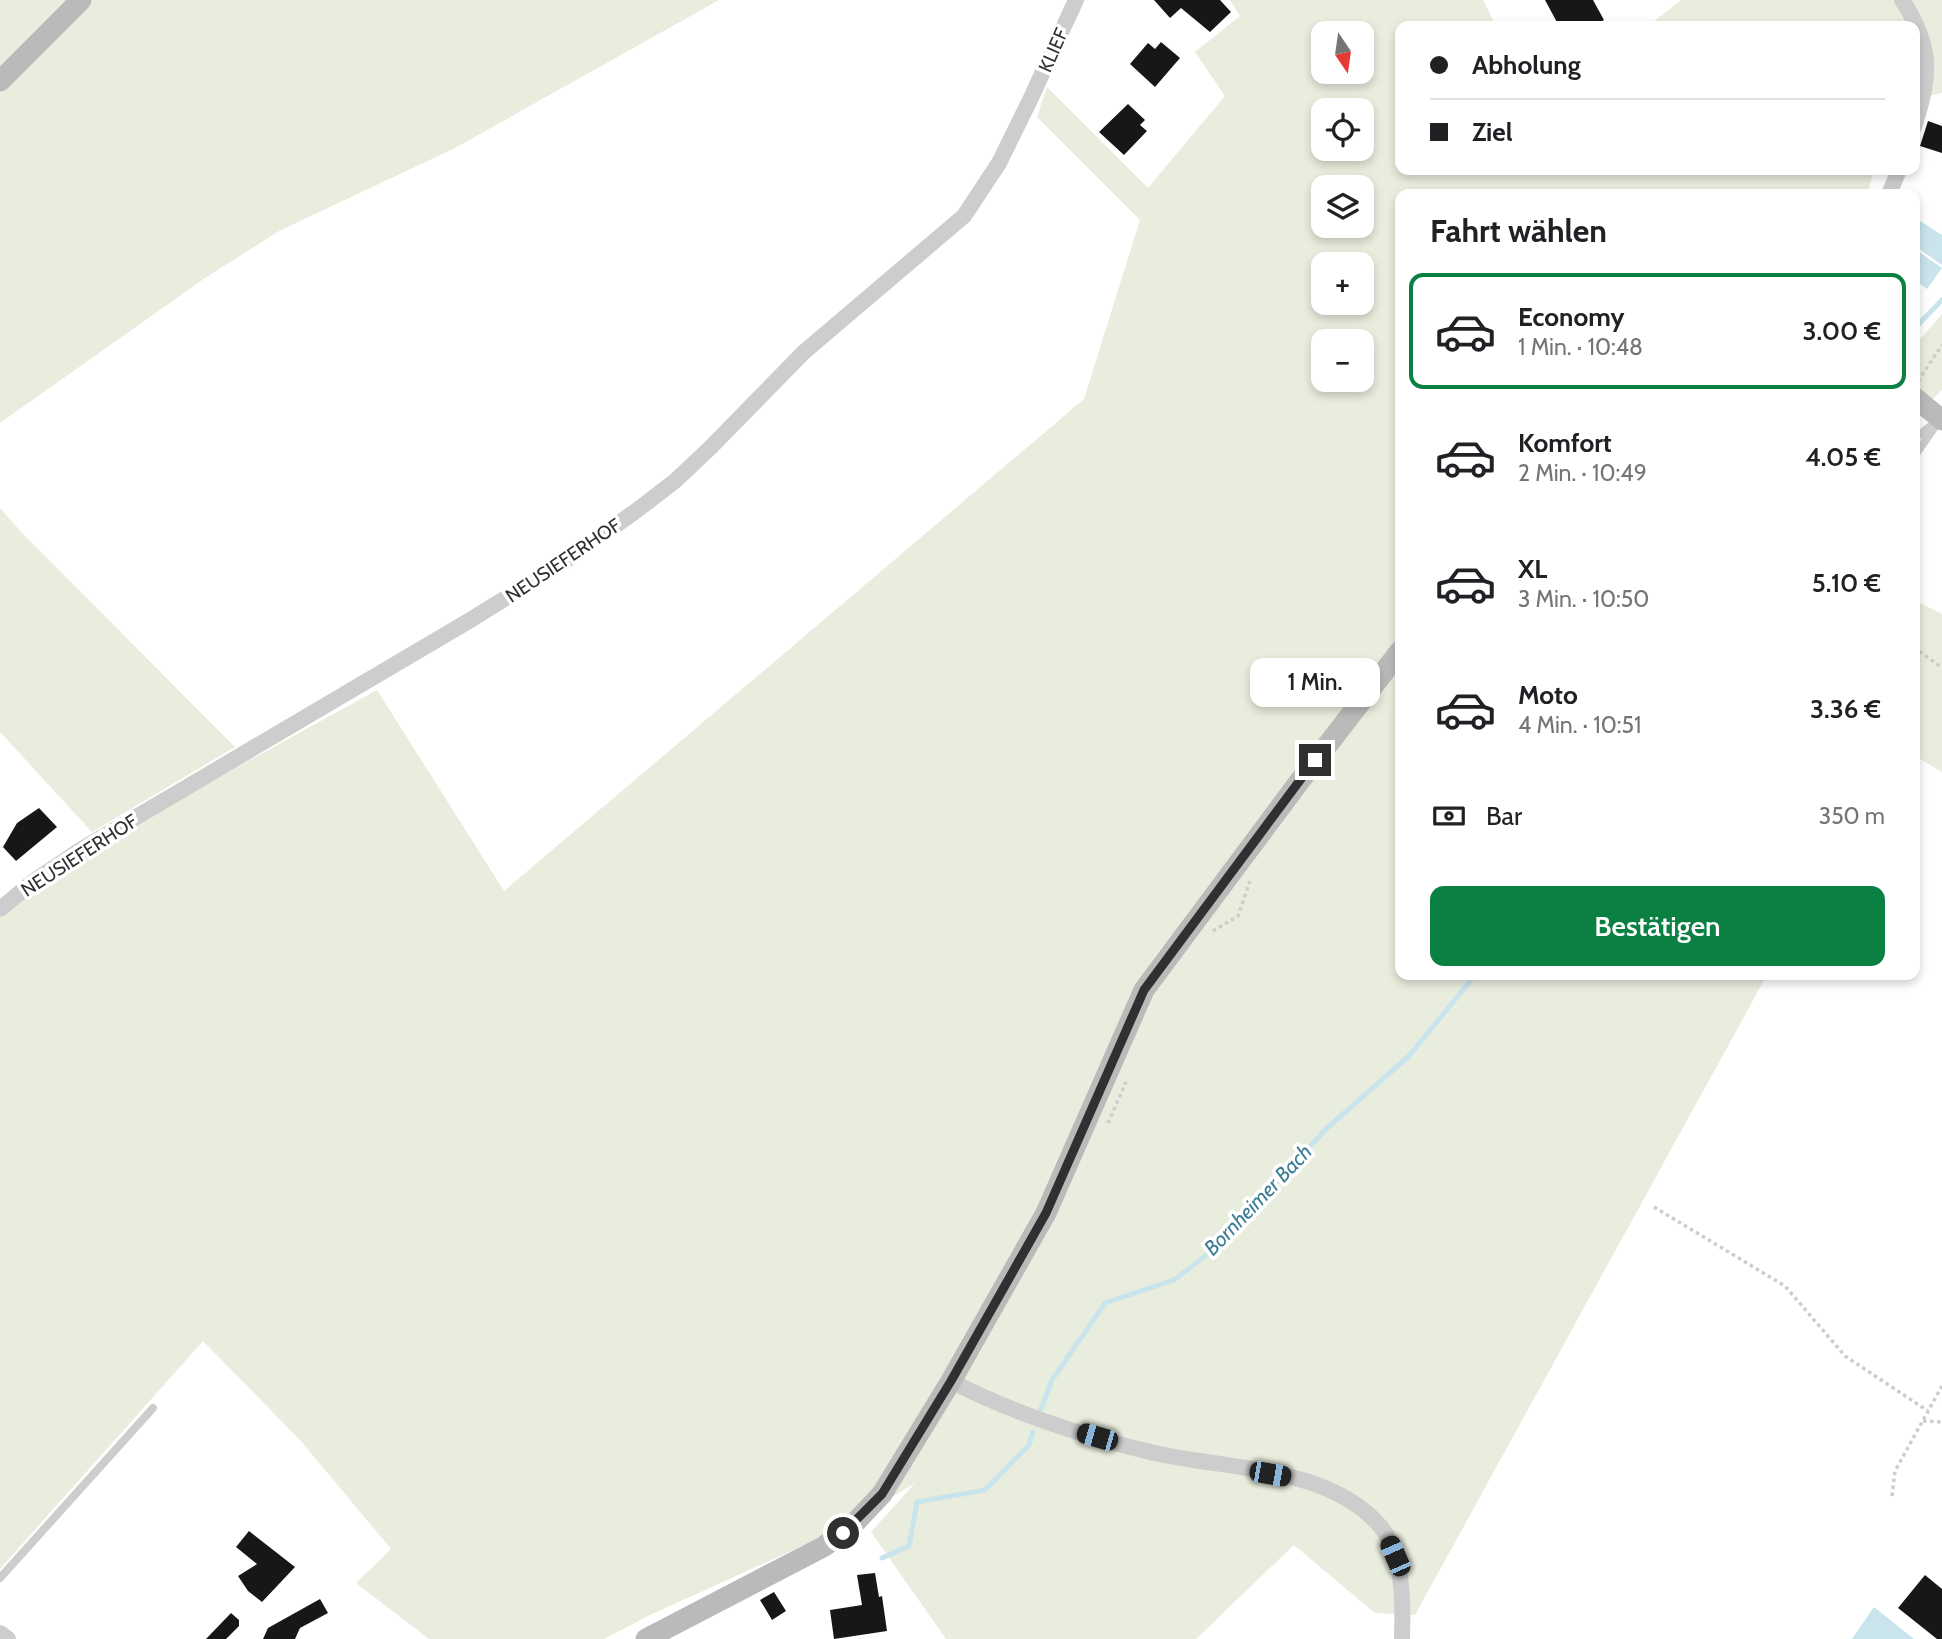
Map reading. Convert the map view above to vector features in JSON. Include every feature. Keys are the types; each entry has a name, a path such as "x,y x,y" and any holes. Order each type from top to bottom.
{"street":[{"path":"0,81 81,0"},
{"name":"KLIEF","path":"1030,100 1076,0"},
{"path":"1902,0 1916,21"},
{"path":"1920,33 1926,55 1927,78 1920,104"},
{"name":"NEUSIEFERHOF","path":"0,909 34,881 82,849 561,564 675,481 804,352 964,216 999,163 1030,100"},
{"path":"1920,402 1941,419"},
{"path":"646,1639 823,1547 848,1530 882,1494 951,1381 1046,1213 1144,990 1395,657"},
{"path":"951,1381 1071,1430 1148,1452 1294,1478 1337,1492 1363,1509 1383,1528 1401,1584 1402,1639"},
{"path":"0,1633 8,1639"}],"lane":[{"path":"1920,435 1941,419"},
{"path":"1920,449 1941,419"},
{"path":"0,1578 153,1408"}],"path":[{"path":"1920,377 1942,345"},
{"path":"1920,652 1942,668"},
{"path":"1654,1208 1785,1286 1845,1356 1928,1411"},
{"path":"1892,1496 1895,1471 1942,1386"},
{"path":"1923,1421 1942,1422"}],"green space":[{"path":"0,0 719,0 455,148 279,231 205,278 0,423"},
{"path":"1230,0 1483,0 1494,21 1395,21 1395,175 1873,175 1868,189 1395,189 1395,980 1764,980 1415,1615 1375,1613 1294,1545 1196,1639 946,1639 871,1532 915,1483 842,1528 650,1615 604,1639 429,1639 356,1583 391,1549 300,1440 203,1341 0,1569 0,915 85,851 377,690 504,891 1084,399 1140,220 1037,117 1047,87 1148,188 1225,96 1195,52 1240,16"},
{"path":"1681,0 1942,0 1942,93 1920,98 1920,21 1654,21"},
{"path":"1942,314 1942,390 1920,411 1920,339"},
{"path":"0,508 235,747 92,832 0,732"},
{"path":"1920,603 1942,614 1942,772 1920,759"}],"water":[{"path":"1920,221 1942,235 1942,265 1920,250"},
{"path":"1920,253 1942,268 1927,289 1920,284"},
{"path":"1874,1607 1914,1639 1852,1639"}],"building":[{"path":"1154,0 1220,0 1231,12 1210,32 1181,8 1170,18"},
{"path":"1545,0 1593,0 1604,20 1602,21 1556,21"},
{"path":"1161,42 1180,58 1155,87 1130,64 1148,43 1155,49"},
{"path":"1128,104 1145,120 1140,125 1147,131 1124,155 1099,132"},
{"path":"1928,121 1942,126 1942,153 1920,146"},
{"path":"39,808 57,827 16,861 3,847 17,823"},
{"path":"249,1531 295,1567 262,1602 248,1591 238,1576 257,1564 236,1547"},
{"path":"875,1573 879,1597 882,1596 887,1631 834,1639 830,1610 862,1605 857,1575"},
{"path":"1925,1575 1942,1589 1942,1639 1937,1639 1898,1608"},
{"path":"774,1592 786,1611 772,1620 760,1600"},
{"path":"320,1599 328,1613 300,1628 295,1639 263,1639 268,1628"},
{"path":"231,1613 239,1620 239,1626 226,1639 206,1639"}],"waterway":[{"path":"1920,323 1942,300"},
{"name":"Bornheimer Bach","path":"1041,1409 1052,1380 1105,1303 1174,1280 1217,1247 1326,1129 1409,1056 1471,980"},
{"name":"Bornheimer Bach","path":"882,1558 909,1546 917,1502 985,1490 1029,1445 1033,1432"}],"route":[{"path":"843,1533 882,1494 951,1381 1046,1213 1144,990 1315,760"}]}
